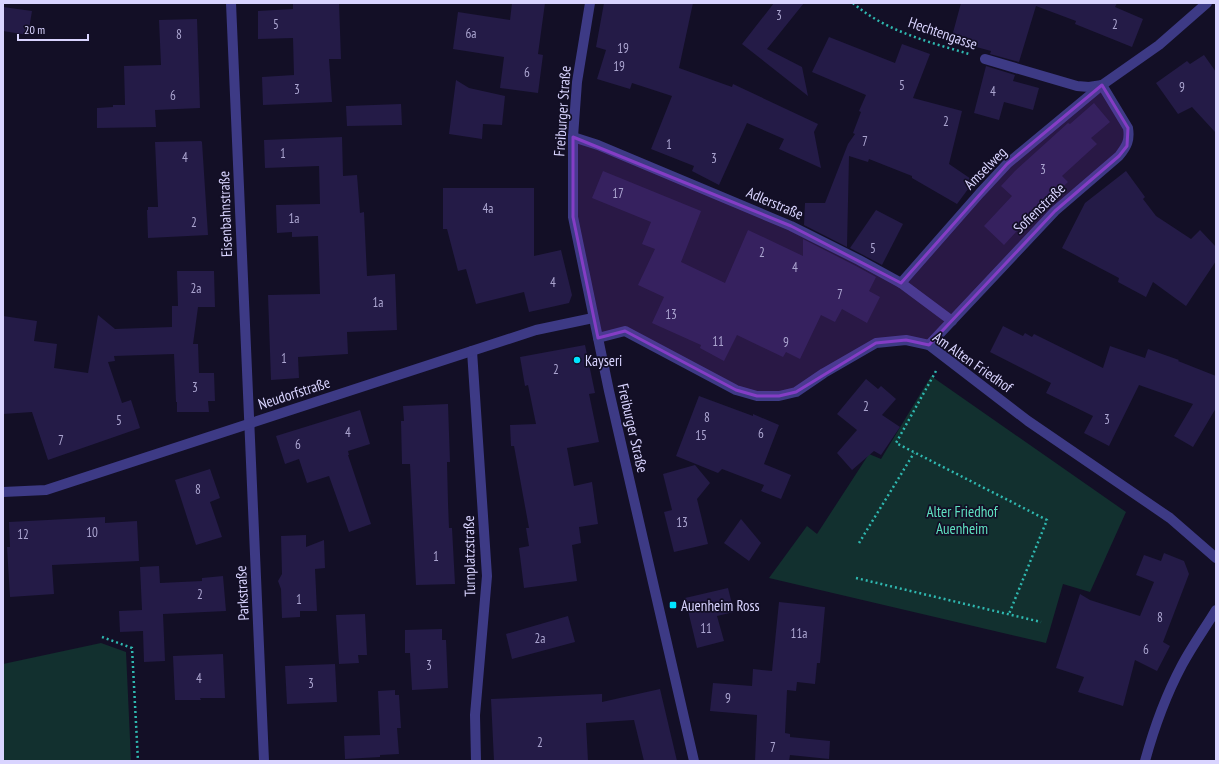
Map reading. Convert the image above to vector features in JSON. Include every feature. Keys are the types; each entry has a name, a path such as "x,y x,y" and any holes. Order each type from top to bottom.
{"street":[{"name":"Eisenbahnstraße","path":"232,3 249,423"},
{"name":"Freiburger Straße","path":"590,3 577,82 573,137 573,217 608,391 694,761"},
{"path":"984,59 1077,86 1089,87 1102,85 1159,45 1207,3"},
{"name":"Amselweg","path":"901,283 1007,164 1102,85"},
{"name":"Sofienstraße","path":"929,345 1056,211 1120,156 1127,146 1129,136 1128,128 1102,85"},
{"name":"Adlerstraße","path":"573,137 598,145 791,226 901,283 952,321"},
{"name":"Neudorfstraße","path":"3,492 46,490 536,330 593,318"},
{"name":"Am Alten Friedhof","path":"598,338 625,331 736,390 757,396 779,396 796,392 824,373 876,344 906,340 929,345 1028,421 1170,518 1216,558"},
{"name":"Turnplatzstraße","path":"472,351 487,576 475,715 476,761"},
{"name":"Parkstraße","path":"249,423 264,761"},
{"path":"1145,761 1152,738 1172,686 1182,665 1216,610"}],"path":[{"name":"Hechtengasse","path":"853,3 878,20 911,36 984,59"},
{"path":"944,357 896,443 1047,520 1010,614"},
{"path":"859,544 914,453"},
{"path":"856,578 1041,622"},
{"path":"102,637 132,648 138,761"}],"highlighted area":[{"path":"1102,85 1128,128 1127,146 1119,156 1055,211 929,345 906,340 876,343 796,392 779,396 757,396 736,390 625,331 598,338 573,217 573,137 791,226 901,283 1007,164"}],"green space":[{"name":"Alter Friedhof Auenheim","path":"931,376 1126,512 1090,592 1063,584 1046,643 769,578 807,526 817,534 869,454 881,459"},
{"path":"101,643 126,652 131,761 3,761 3,664"}],"building":[{"path":"293,3 339,3 341,59 329,59 332,102 263,105 262,77 294,75 293,38 258,39 258,11 293,9"},
{"path":"512,3 545,3 538,54 543,55 538,93 500,88 504,57 453,49 458,12 510,20"},
{"path":"604,3 693,3 679,68 732,87 733,84 818,124 814,132 821,168 779,149 784,139 747,123 719,185 692,171 694,166 651,149 672,96 632,83 630,89 597,79 606,50 596,47"},
{"path":"774,3 804,3 767,49 802,67 808,96 742,44"},
{"path":"961,3 1117,3 1115,7 1143,19 1132,47 1075,24 1076,21 1036,6 1019,62 990,54 991,51 951,40"},
{"path":"3,7 32,11 28,35 3,31"},
{"path":"197,19 200,108 155,110 156,127 97,128 97,108 113,107 113,105 125,105 124,66 161,65 159,20"},
{"path":"829,37 895,63 902,44 930,54 913,98 962,111 949,164 974,181 957,204 912,178 912,176 869,159 868,162 849,156 847,247 804,225 805,203 825,203 848,144 855,134 853,133 861,112 859,111 866,95 812,72"},
{"path":"1204,55 1216,72 1216,133 1192,107 1178,114 1156,83 1187,61 1190,64"},
{"path":"986,66 1015,75 1013,81 1039,88 1033,110 1004,102 999,120 974,113"},
{"path":"456,80 469,88 505,96 502,125 483,124 482,139 449,134"},
{"path":"1094,103 1110,122 1091,138 1097,144 1062,176 1068,182 1054,195 1052,193 1004,245 984,226 1012,196 1001,186 1015,171 1068,123 1070,124"},
{"path":"401,104 402,125 347,126 346,106"},
{"path":"342,137 343,176 357,175 360,213 364,212 367,276 395,274 397,330 347,332 348,354 298,357 299,378 271,380 268,295 320,294 318,236 292,237 292,232 277,233 276,205 320,204 319,166 265,168 264,140"},
{"path":"201,141 208,235 148,238 147,210 148,207 158,207 155,142"},
{"path":"603,171 701,211 681,262 725,283 748,230 803,256 803,239 876,277 869,291 880,297 867,323 842,309 835,322 821,315 800,359 786,352 783,357 737,335 724,361 700,348 701,345 652,323 664,297 638,285 655,249 642,244 651,222 592,198"},
{"path":"1126,171 1145,197 1143,199 1156,216 1191,239 1200,230 1216,247 1216,261 1186,306 1153,282 1146,297 1118,282 1119,278 1062,248 1085,203"},
{"path":"443,188 534,188 534,256 561,250 572,295 569,303 529,312 524,292 476,304 466,269 458,271 447,229 443,229"},
{"path":"876,210 903,224 882,265 850,248"},
{"path":"177,271 214,271 215,307 198,307 193,344 198,344 199,373 214,373 215,401 208,401 209,412 177,412 174,354 114,356 115,361 108,362 122,403 131,400 140,428 48,460 32,412 3,414 3,316 37,321 34,341 57,344 54,368 88,373 98,315 115,329 172,327 172,306 178,306"},
{"path":"1003,326 1023,336 1025,333 1032,337 1034,334 1103,368 1110,346 1145,358 1148,349 1179,360 1178,361 1216,376 1216,408 1193,447 1174,436 1193,404 1139,385 1109,446 1084,433 1093,416 1046,393 1051,383 990,352"},
{"path":"585,345 595,393 589,394 599,442 567,448 574,486 592,482 598,524 579,527 581,543 572,545 577,581 524,588 519,548 529,546 526,528 529,528 514,446 511,446 510,425 536,424 528,385 525,386 520,357"},
{"path":"866,379 878,389 881,386 896,399 882,415 900,427 881,455 874,451 852,470 837,453 857,430 837,414"},
{"path":"699,396 753,416 753,414 779,425 764,464 791,475 781,499 761,491 764,485 722,469 718,473 676,456"},
{"path":"448,404 450,462 447,462 448,503 449,528 452,528 455,584 416,585 410,464 402,464 401,421 404,421 403,406"},
{"path":"360,410 370,444 348,451 348,455 371,524 349,532 329,476 307,483 299,459 285,464 276,436"},
{"path":"695,465 710,483 697,499 708,544 674,552 664,512 672,510 663,474"},
{"path":"210,469 220,498 210,502 222,537 196,545 175,480"},
{"path":"105,517 105,523 137,521 139,561 52,565 54,594 10,597 7,547 10,547 9,522"},
{"path":"741,519 761,543 749,561 724,543"},
{"path":"306,535 306,547 324,540 325,568 315,569 317,611 300,611 300,617 282,618 281,589 278,581 282,574 281,536"},
{"path":"1164,553 1184,561 1189,574 1163,642 1170,646 1157,671 1135,660 1123,706 1078,692 1084,677 1056,668 1080,594 1090,600 1140,616 1154,582 1136,575 1144,555 1161,561"},
{"path":"159,566 160,583 202,581 202,578 223,576 226,611 163,614 165,661 144,662 143,631 120,632 119,611 142,610 140,567"},
{"path":"728,588 734,612 717,616 724,641 697,648 685,598"},
{"path":"779,602 825,607 820,663 817,663 815,684 797,682 796,691 787,690 785,733 790,734 790,737 830,741 829,759 790,755 789,761 755,761 757,715 710,711 713,683 752,686 753,669 772,671"},
{"path":"365,614 367,655 358,655 359,663 339,664 336,615"},
{"path":"568,616 575,642 512,659 506,634"},
{"path":"442,629 442,640 446,640 448,688 412,690 410,653 405,653 405,630"},
{"path":"223,654 225,698 175,700 173,656"},
{"path":"335,664 337,702 287,704 285,666"},
{"path":"660,689 677,761 644,761 634,720 586,723 588,761 494,761 491,699 602,694 602,702"},
{"path":"395,690 395,695 399,695 401,728 397,728 399,754 380,755 380,757 345,759 344,736 380,735 378,691"}],"place":[{"name":"Kayseri","path":"577,360"},
{"name":"Auenheim Ross","path":"673,605"}]}
